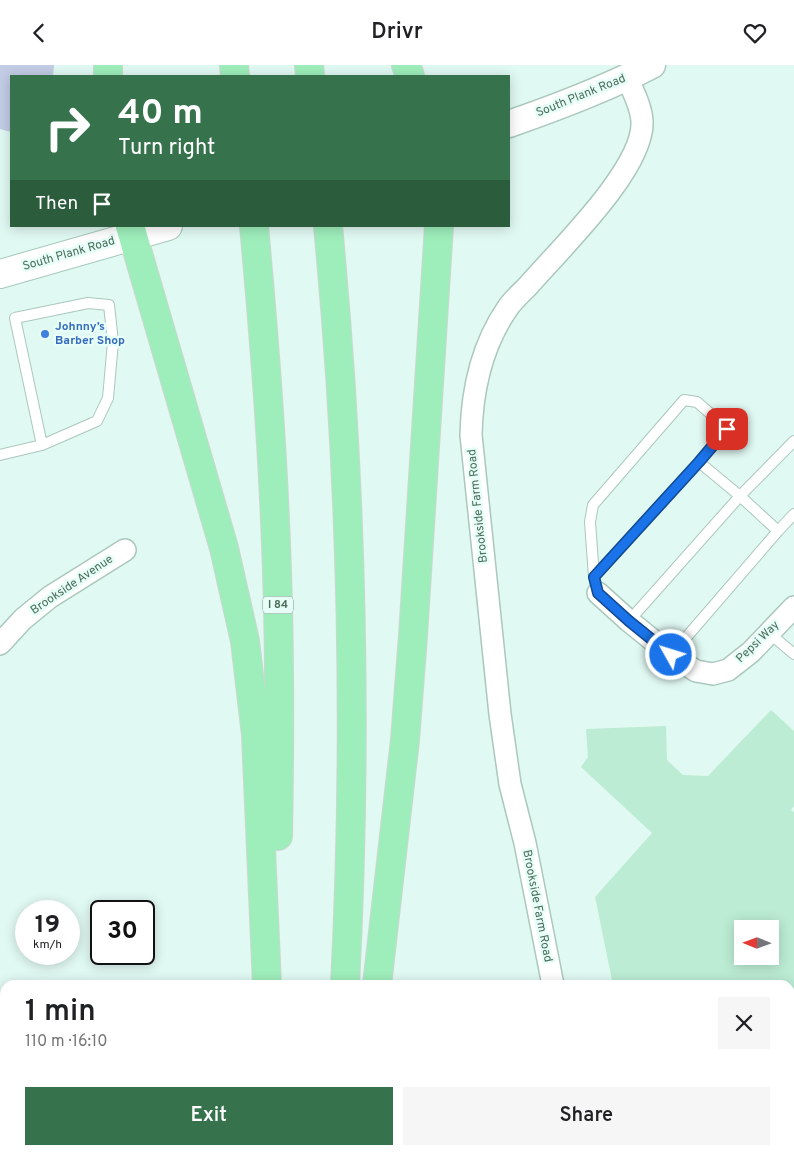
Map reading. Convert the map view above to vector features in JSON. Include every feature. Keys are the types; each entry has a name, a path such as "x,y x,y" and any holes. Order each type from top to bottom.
{"highway":[{"name":"I 84","path":"254,227 273,484 278,626 278,836 272,980"},
{"path":"328,227 343,417 352,626 351,842 345,980"},
{"path":"378,980 405,740 439,227"},
{"path":"132,231 224,547 245,641 256,735 267,980"}],"main road":[{"name":"South Plank Road","path":"0,274 132,231 161,227"}],"street":[{"name":"South Plank Road","path":"510,124 554,109 627,78 652,65"},
{"name":"Brookside Farm Road","path":"552,980 525,843 510,784 500,714 471,435 471,407 485,350 507,309 587,220 624,173 638,145 642,121 639,105 627,78"},
{"name":"Brookside Avenue","path":"0,643 23,619 50,597 124,550"},
{"name":"Pepsi Way","path":"596,585 629,621 671,655 696,671 712,674 728,670 751,652 794,607"}],"lane":[{"path":"0,455 42,445 97,421 108,398 113,342 109,305 88,303 15,318 42,445"},
{"path":"684,400 697,402 727,429 596,585 590,522 593,505 684,400"},
{"path":"629,621 740,496 794,441"},
{"path":"699,462 778,531"},
{"path":"671,655 794,514"},
{"path":"769,633 794,654"}],"shaded area":[{"path":"0,65 54,65 53,75 10,75 10,132 0,129"}],"building":[{"path":"771,710 794,731 794,806 791,810 794,812 794,980 612,980 595,897 652,833 581,767 588,757 586,729 666,726 667,760 683,775 708,776"}],"place":[{"name":"Johnny’s Barber Shop","path":"45,334"}],"route":[{"path":"671,655 598,593 594,577 727,429"}]}
